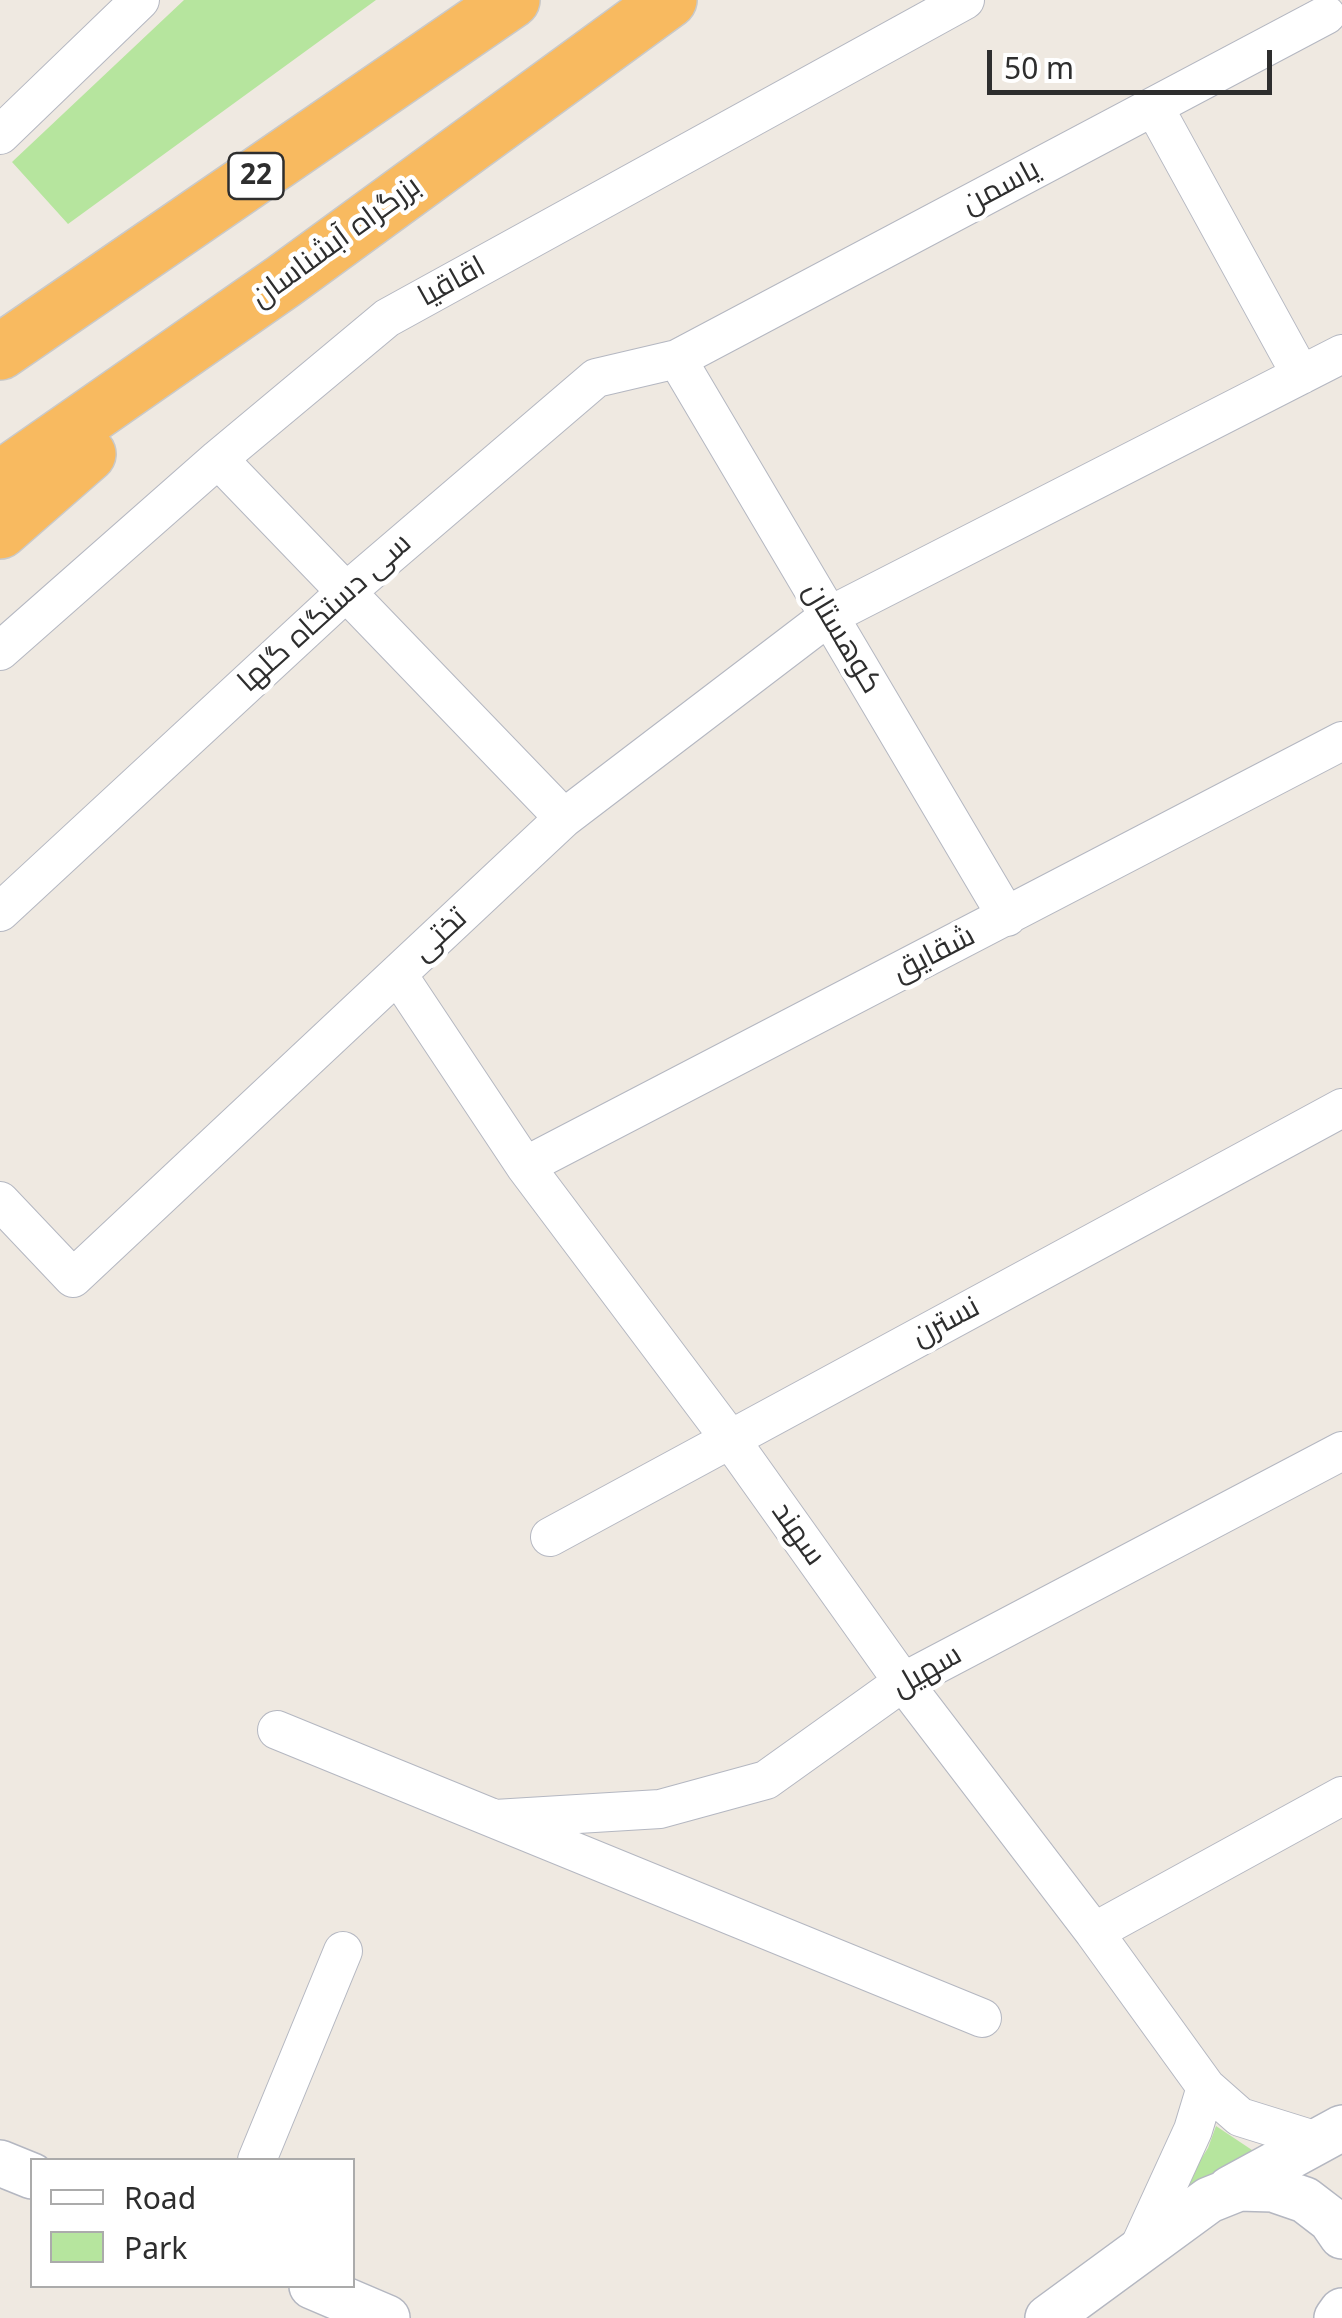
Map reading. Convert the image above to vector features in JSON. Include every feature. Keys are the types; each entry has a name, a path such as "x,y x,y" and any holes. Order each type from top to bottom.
{"highway":[{"name":"22","path":"0,352 512,0"},
{"name":"بزرگراه آبشناسان","path":"0,479 284,281 669,0"},
{"path":"0,531 284,281"}],"street":[{"path":"0,134 140,0"},
{"name":"اقاقیا","path":"0,651 218,459 387,318 965,0"},
{"name":"یاسمن","path":"677,360 1326,19"},
{"path":"1154,107 1301,375"},
{"name":"تختی","path":"0,1201 74,1278 564,818 828,616 1342,354"},
{"name":"سی دستگاه گلها","path":"0,912 346,592 596,378 677,360"},
{"name":"کوهستان","path":"677,360 1006,916"},
{"path":"218,459 564,818"},
{"name":"شقایق","path":"525,1166 1342,741"},
{"name":"سهند","path":"398,974 525,1166 1206,2087 1240,2117 1330,2134"},
{"name":"نسترن","path":"550,1537 1342,1108"},
{"name":"سهیل","path":"495,1819 660,1809 766,1780 903,1682 1342,1451"},
{"path":"277,1730 982,2018"},
{"path":"1094,1932 1342,1796"},
{"path":"258,2158 342,1951"},
{"path":"1138,2250 1194,2130 1206,2087"},
{"path":"1048,2318 1209,2200 1330,2134"},
{"path":"0,2164 30,2175"},
{"path":"1209,2200 1239,2188 1273,2189 1304,2200 1340,2227"},
{"path":"317,2288 387,2318"},
{"path":"1338,2318 1342,2311"}],"green space":[{"path":"184,0 376,0 68,224 12,162"},
{"path":"1216,2126 1258,2154 1181,2191 1208,2148"}]}
